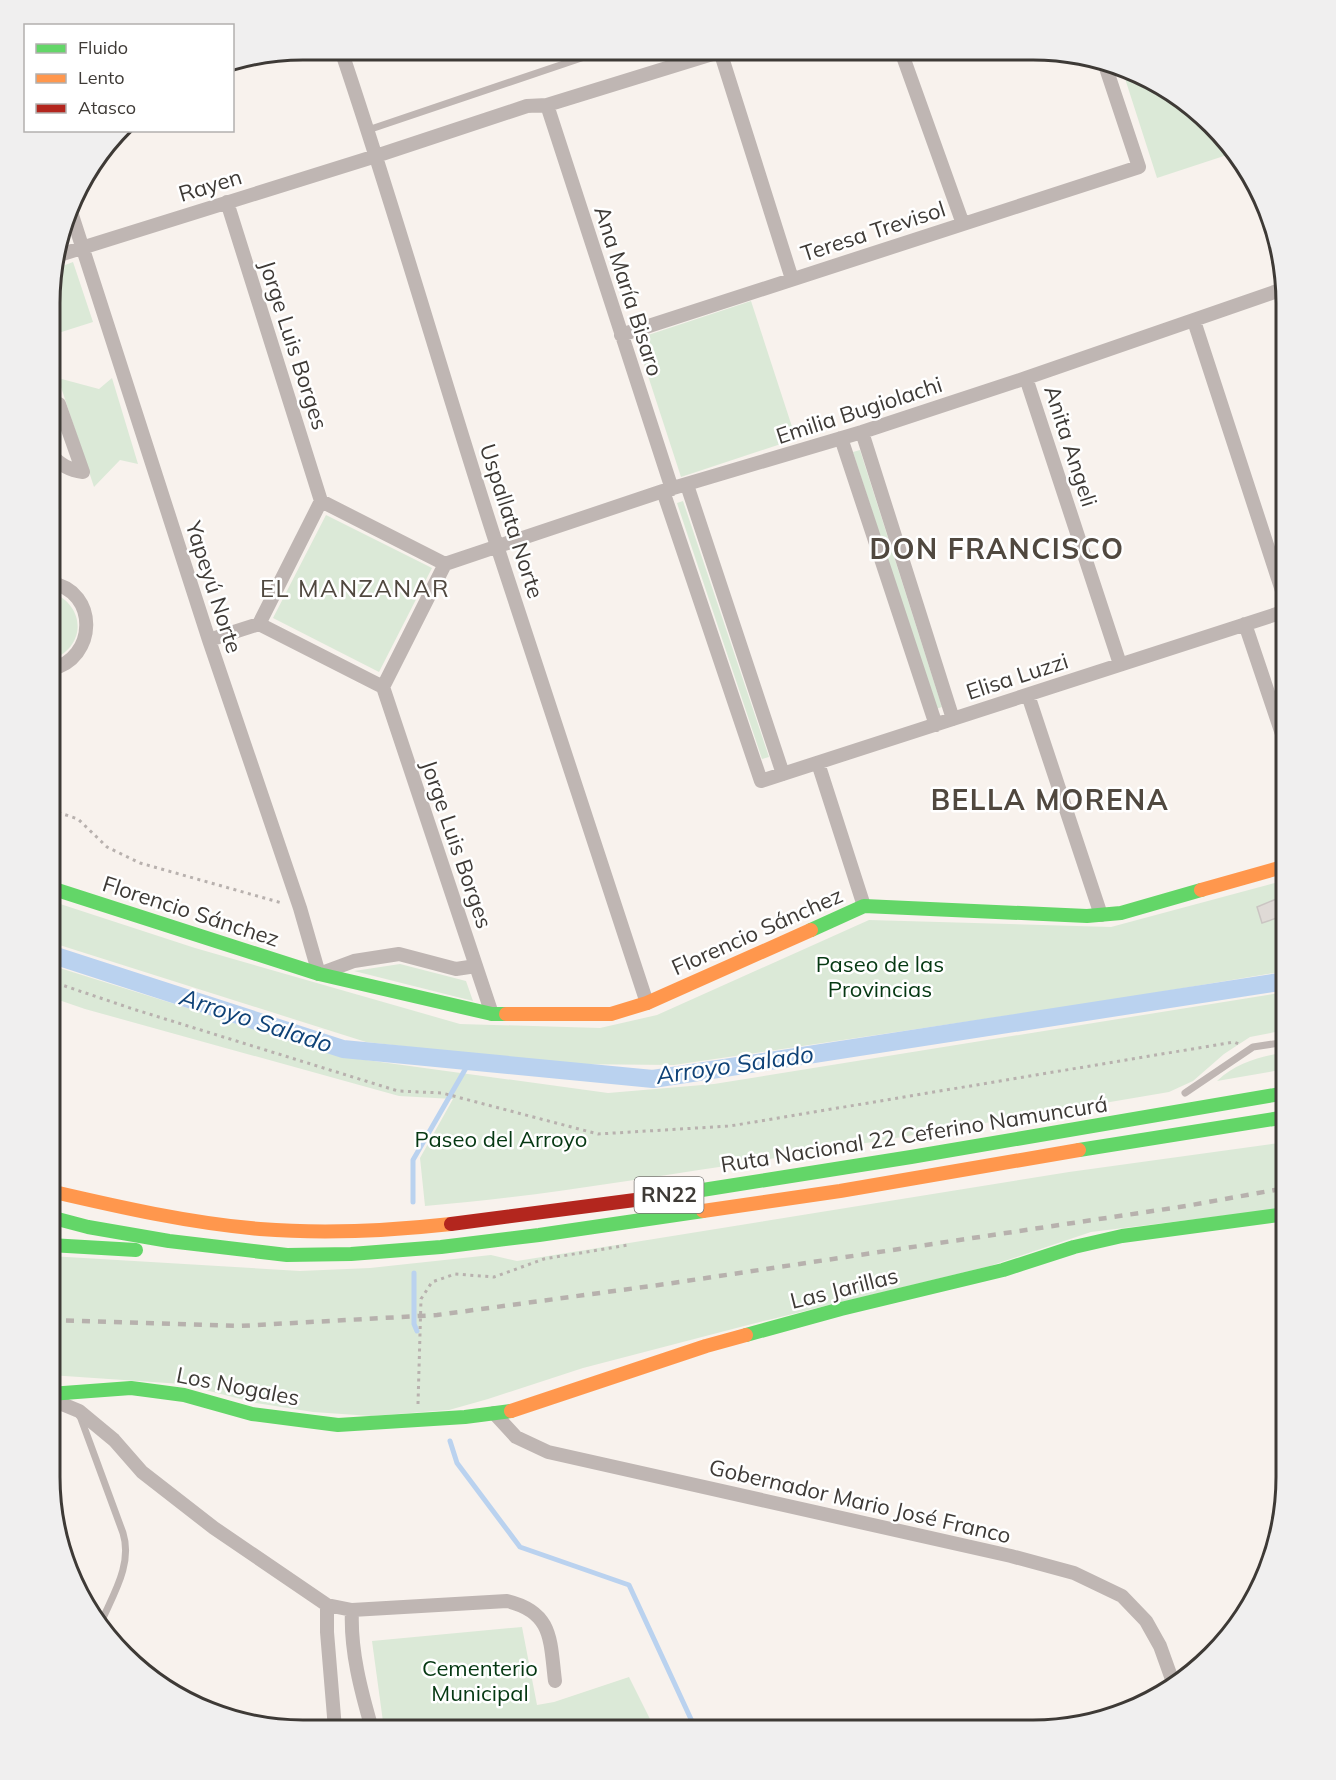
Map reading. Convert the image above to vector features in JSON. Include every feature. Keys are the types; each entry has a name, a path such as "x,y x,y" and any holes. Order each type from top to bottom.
{"main road":[{"name":"Florencio Sánchez","path":"60,891 319,974 492,1014 611,1014 647,1003 864,906 1101,915 1121,913 1276,869"},
{"path":"1067,1130 1174,1096 1219,1087"},
{"name":"Ruta Nacional 22 Ceferino Namuncurá","path":"60,1193 128,1210 243,1229 346,1232 445,1225 616,1203 838,1169 1276,1095"},
{"name":"Ruta Nacional 22 Ceferino Namuncurá","path":"60,1220 88,1227 169,1241 287,1255 351,1254 539,1235 840,1191 1151,1138 1276,1119"},
{"name":"Las Jarillas","path":"418,1420 511,1411 706,1346 841,1309 1003,1270 1074,1247 1122,1236 1276,1215"},
{"path":"60,1246 141,1251 287,1255"},
{"name":"Los Nogales","path":"60,1393 131,1388 184,1395 252,1414 338,1425 418,1420"}],"street":[{"name":"Uspallata Norte","path":"344,60 497,547 647,1003"},
{"name":"Rayen","path":"66,253 376,156 527,106 547,105 692,60"},
{"path":"724,60 792,279"},
{"path":"904,60 963,224"},
{"name":"Teresa Trevisol","path":"621,334 1139,167 1107,72"},
{"name":"Ana María Bisaro","path":"547,105 761,781"},
{"name":"Jorge Luis Borges","path":"226,202 321,501"},
{"name":"Yapeyú Norte","path":"74,222 209,640 300,908 319,974"},
{"name":"Emilia Bugiolachi","path":"446,564 668,490 862,432 1275,292"},
{"path":"1194,321 1276,572"},
{"name":"Anita Angeli","path":"1026,378 1120,664"},
{"path":"60,404 83,472 71,470 60,464"},
{"path":"862,432 953,719"},
{"path":"841,438 936,725"},
{"path":"687,485 783,774"},
{"path":"209,640 259,624 383,687 446,564 321,501 259,624"},
{"path":"60,586 67,589 78,599 85,611 87,626 85,640 78,653 67,663 60,666"},
{"name":"Elisa Luzzi","path":"761,781 1276,614"},
{"path":"1245,624 1276,716"},
{"name":"Jorge Luis Borges","path":"383,687 492,1014"},
{"path":"1029,695 1101,915"},
{"path":"818,763 864,906"},
{"path":"319,974 354,961 399,954 456,969 476,966"},
{"path":"60,1404 79,1411 114,1440 142,1472 214,1528 327,1605 352,1610 507,1601 524,1605 542,1619 550,1641 555,1681"},
{"name":"Gobernador Mario José Franco","path":"494,1413 516,1437 548,1452 1011,1556 1074,1573 1122,1596 1146,1621 1160,1646 1172,1676"},
{"path":"327,1605 334,1720"},
{"path":"352,1610 353,1650 370,1720"}],"lane":[{"path":"368,130 575,60"},
{"path":"1174,1096 1252,1047 1276,1043"},
{"path":"79,1411 126,1547 124,1569 104,1616"}],"path":[{"path":"60,813 78,819 107,847 140,863 300,908"},
{"path":"60,984 398,1091 442,1093 598,1134 730,1126 1234,1042 1252,1047"},
{"path":"418,1420 421,1299 432,1282 454,1274 494,1277 544,1259 638,1243"}],"green space":[{"path":"1125,79 1181,110 1205,131 1226,155 1157,178"},
{"path":"73,262 93,322 60,332 60,303 63,266"},
{"path":"751,301 796,439 681,477 636,339"},
{"path":"112,378 138,464 120,460 94,487 60,379 99,389"},
{"path":"860,450 942,707 936,709 853,452"},
{"path":"683,501 769,757 762,759 677,503"},
{"path":"326,515 432,568 379,672 273,618"},
{"path":"60,596 71,606 78,626 71,646 60,656"},
{"name":"Paseo de las Provincias","path":"1276,883 1276,973 1106,1001 674,1065 562,1064 366,1042 60,945 60,904 195,948 460,1024 600,1028 657,1015 869,920 1111,927"},
{"path":"400,964 466,981 473,1001 354,971"},
{"name":"Paseo del Arroyo","path":"60,968 344,1057 608,1093 714,1084 1276,994 1276,1032 1250,1037 1224,1054 1193,1081 1169,1092 726,1166 538,1194 425,1206 420,1158 453,1099 399,1096 60,1000"},
{"path":"1276,1054 1276,1071 1217,1081 1233,1069 1258,1058"},
{"path":"1276,1143 1276,1209 1091,1232 990,1266 583,1368 449,1410 371,1416 313,1412 256,1403 182,1384 60,1376 60,1257 300,1271 370,1268 491,1255 517,1261 1069,1172"},
{"name":"Cementerio Municipal","path":"522,1627 537,1705 554,1702 629,1677 650,1720 383,1720 372,1641"}],"building":[{"path":"1276,899 1276,918 1262,923 1257,907"}],"waterway":[{"name":"Arroyo Salado","path":"60,957 343,1049 653,1079 1276,983"},
{"path":"413,1202 413,1160 470,1061"},
{"path":"414,1273 414,1324 417,1331"},
{"path":"450,1441 457,1463 520,1547 629,1585 691,1720"}],"railway":[{"path":"60,1320 239,1326 437,1315 666,1284 1186,1206 1276,1190"}],"traffic: fast":[{"path":"811,930 864,906 1087,916 1121,913 1201,890"},
{"path":"60,891 319,974 492,1014 506,1014"},
{"path":"658,1197 911,1157 1276,1095"},
{"path":"1079,1150 1276,1119"},
{"path":"60,1220 88,1227 169,1241 287,1255 351,1254 441,1247 703,1211"},
{"path":"746,1335 841,1309 1003,1270 1074,1247 1122,1236 1276,1215"},
{"path":"60,1246 136,1250"},
{"path":"60,1393 131,1388 184,1395 252,1414 338,1425 465,1417 511,1411"}],"traffic: slow":[{"path":"1201,890 1276,869"},
{"path":"506,1014 611,1014 647,1003 811,930"},
{"path":"703,1211 840,1191 1079,1150"},
{"path":"60,1193 181,1219 260,1229 356,1231 451,1224"},
{"path":"511,1411 706,1346 746,1335"}],"traffic: jam":[{"path":"451,1224 658,1197"}],"district":[{"name":"DON FRANCISCO","path":"997,549"},
{"name":"EL MANZANAR","path":"355,589"},
{"name":"BELLA MORENA","path":"1050,800"}]}
